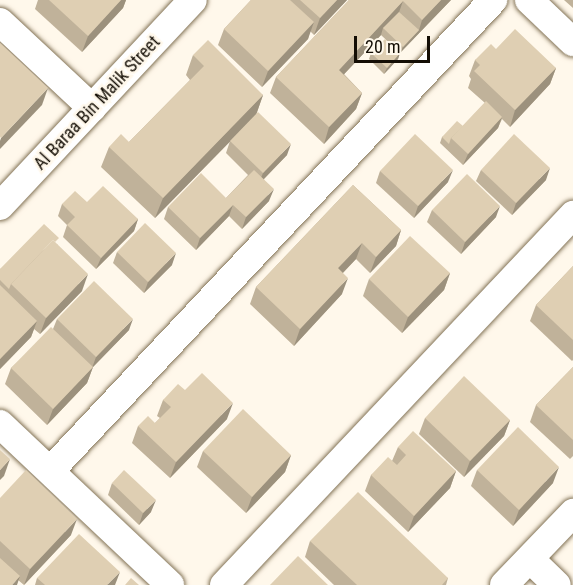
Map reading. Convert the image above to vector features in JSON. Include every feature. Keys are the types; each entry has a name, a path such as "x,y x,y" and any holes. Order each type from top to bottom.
{"street":[{"name":"Al Baraa Bin Malik Street","path":"0,206 193,0"},
{"path":"50,471 493,0"},
{"path":"529,0 573,42"},
{"path":"0,22 92,108"},
{"path":"224,585 573,215"},
{"path":"0,424 170,585"},
{"path":"504,585 573,513"},
{"path":"530,559 557,585"}],"building":[{"path":"49,0 121,0 88,36"},
{"path":"251,0 290,0 314,22 268,71 224,29"},
{"path":"300,0 337,0 320,18"},
{"path":"349,0 441,0 422,20 403,1 339,70 362,93 329,127 276,77"},
{"path":"399,12 419,30 403,47 383,28"},
{"path":"515,29 556,68 515,110 474,71 480,65 475,60 491,44 496,49"},
{"path":"385,39 400,53 387,68 371,53"},
{"path":"208,40 263,95 163,198 109,147 121,134 129,142 204,66 193,55"},
{"path":"0,43 48,88 1,138 0,137"},
{"path":"486,101 502,117 468,154 451,138"},
{"path":"258,112 291,144 263,173 230,141"},
{"path":"457,121 463,126 451,138 449,144 442,137"},
{"path":"415,134 453,170 418,206 380,171"},
{"path":"514,134 550,168 516,203 481,170"},
{"path":"254,170 274,189 246,217 233,205 200,238 168,207 201,173 226,198"},
{"path":"467,174 500,206 465,242 432,210"},
{"path":"353,185 401,230 376,257 362,243 338,268 348,278 300,329 256,287"},
{"path":"103,186 138,219 101,258 67,225 75,217 62,204 75,191 87,202"},
{"path":"145,223 176,253 148,282 117,252"},
{"path":"44,224 59,238 55,242 53,240 11,284 9,289 0,280 0,269"},
{"path":"410,236 450,273 408,317 369,279"},
{"path":"53,240 88,274 46,318 11,284"},
{"path":"573,266 573,340 536,305"},
{"path":"94,281 133,319 96,357 57,319"},
{"path":"0,285 37,321 0,359"},
{"path":"51,327 93,367 53,409 11,368"},
{"path":"573,367 573,440 536,405"},
{"path":"202,373 233,403 176,462 138,426 148,416 155,423 171,407 163,400 178,384 185,390"},
{"path":"464,376 510,420 470,461 425,418"},
{"path":"243,409 291,455 252,497 203,451"},
{"path":"518,427 559,467 519,510 477,470"},
{"path":"413,431 456,471 414,516 371,475 388,457 397,465 406,455 398,447"},
{"path":"0,450 10,459 0,470"},
{"path":"26,470 77,519 30,569 0,541 0,498"},
{"path":"124,470 156,500 143,513 112,483"},
{"path":"358,492 448,578 442,585 357,585 310,541"},
{"path":"79,534 120,572 107,585 45,585 37,578"},
{"path":"298,556 328,585 270,585"},
{"path":"0,558 20,576 12,585 0,585"},
{"path":"131,578 139,585 125,585"}]}
